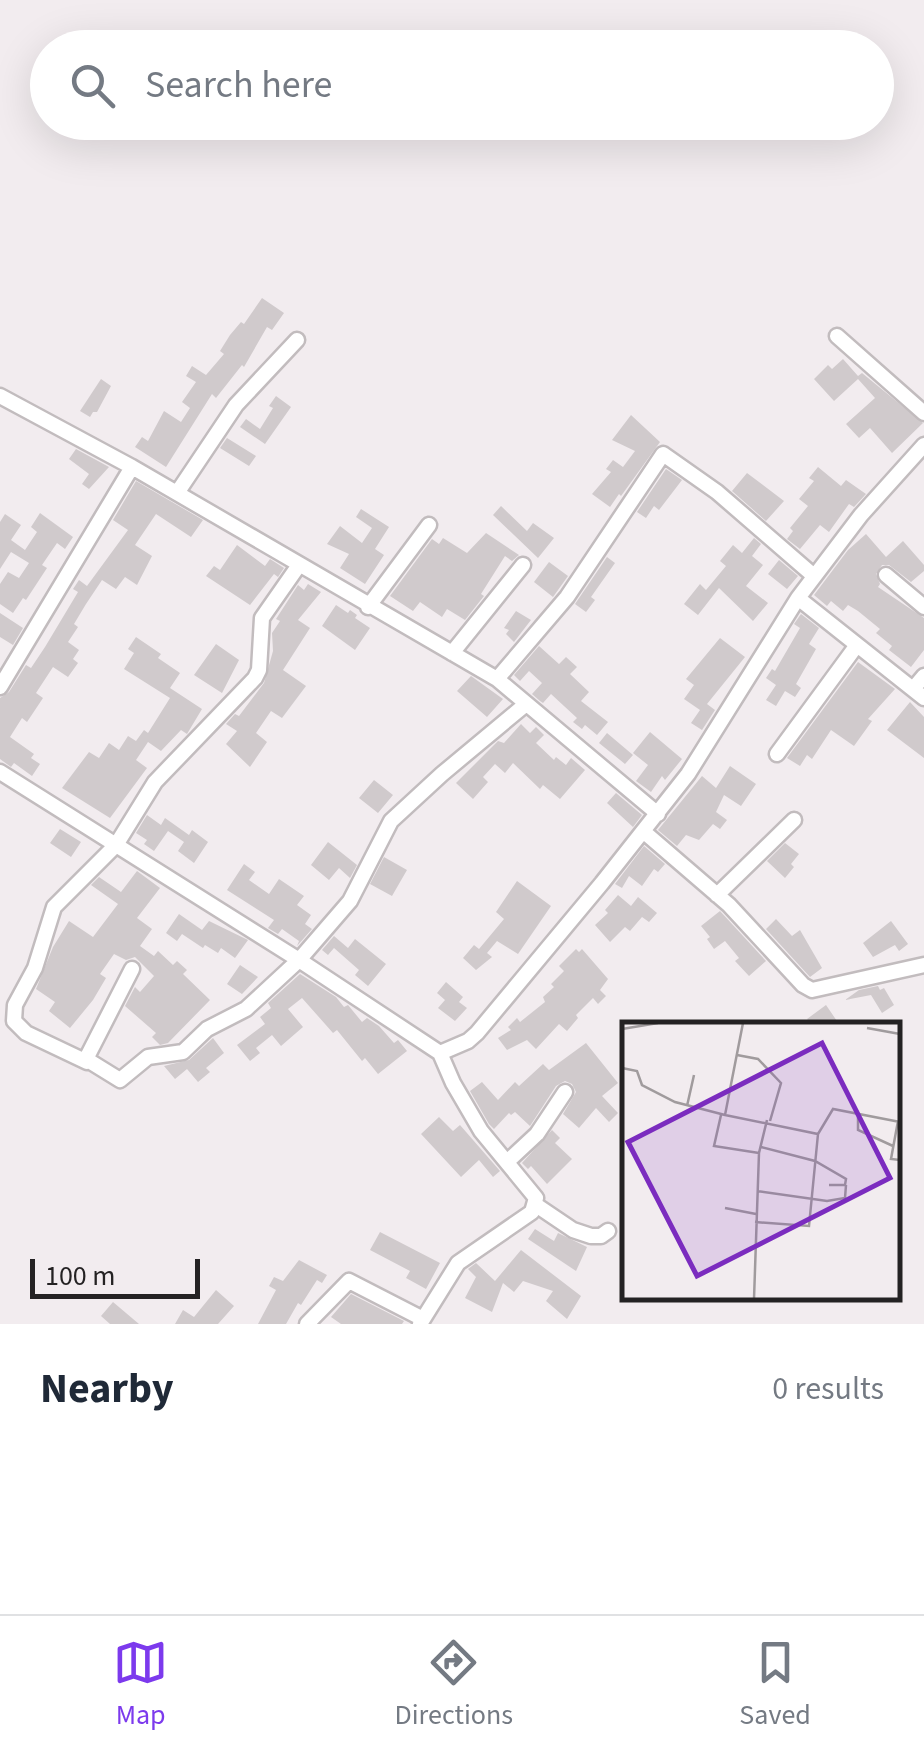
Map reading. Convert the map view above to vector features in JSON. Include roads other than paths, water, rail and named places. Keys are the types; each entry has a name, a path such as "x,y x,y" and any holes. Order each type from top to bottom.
{"street":[{"path":"837,336 924,413"},
{"path":"177,493 236,404 298,340"},
{"path":"0,396 177,493 497,680 658,814"},
{"path":"440,1054 468,1042 477,1033 658,814 711,739 798,598 861,515 924,446"},
{"path":"497,680 567,597 665,453 717,492 814,576"},
{"path":"0,687 132,468"},
{"path":"368,607 429,526"},
{"path":"299,565 262,618 259,670 255,678 155,782 116,845 54,908 35,968 12,1013 26,1033 120,1080 148,1057 184,1052 207,1029 246,1009 299,960 350,902 391,821 526,704"},
{"path":"452,653 522,565"},
{"path":"886,574 924,607"},
{"path":"798,598 918,694 924,676"},
{"path":"777,754 858,645"},
{"path":"0,772 299,960 440,1054 468,1110 536,1198 532,1212 458,1263 424,1317 349,1281 307,1324"},
{"path":"717,895 794,820"},
{"path":"644,831 717,895 802,985 812,990 924,965"},
{"path":"87,1062 86,1055 132,969"},
{"path":"507,1162 537,1134 565,1092"},
{"path":"536,1205 582,1234 601,1236 608,1231"}]}
